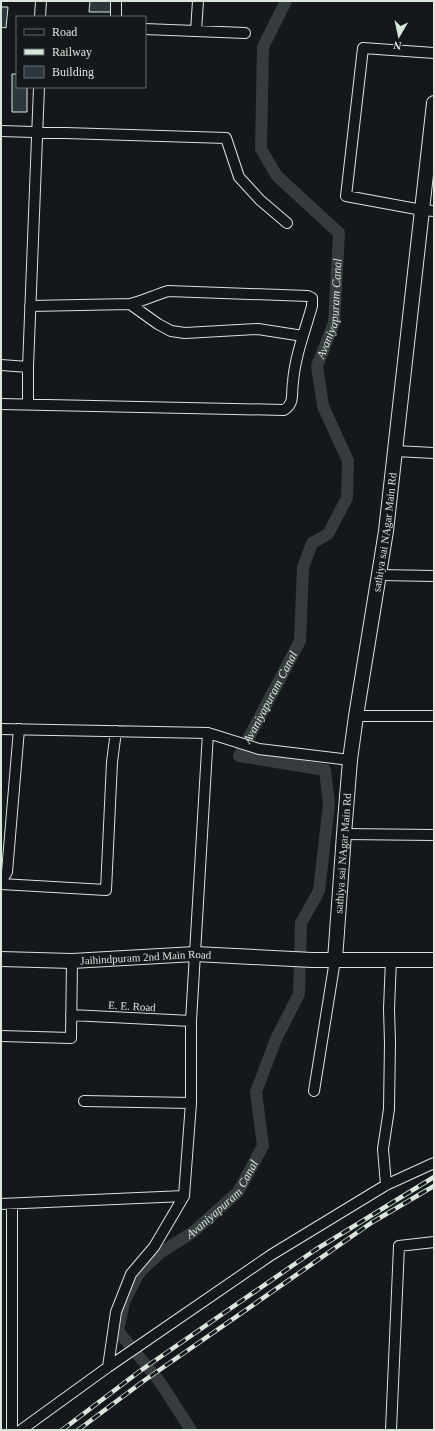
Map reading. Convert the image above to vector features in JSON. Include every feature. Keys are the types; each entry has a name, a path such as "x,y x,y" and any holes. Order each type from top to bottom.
{"street":[{"path":"40,16 41,1"},
{"path":"116,1 116,16"},
{"path":"196,31 198,1"},
{"path":"146,29 245,33"},
{"path":"428,210 346,196 363,48 434,53"},
{"path":"28,405 30,306 39,88"},
{"name":"sathiya sai NAgar Main Rd","path":"335,960 350,760 386,531 395,451 428,210 434,103"},
{"path":"1,131 226,138 239,177 260,200 287,223"},
{"path":"1,404 284,410 289,406 292,398 293,381 299,347 312,306 312,298 308,296 168,291 130,304 30,306"},
{"path":"130,304 158,324 172,331 185,333 258,329 303,336"},
{"path":"1,365 28,367"},
{"path":"395,451 434,453"},
{"path":"379,574 434,576"},
{"path":"356,716 434,716"},
{"path":"1,729 208,733 259,748 350,760"},
{"path":"20,729 7,872 1,883 106,890 112,762 116,731"},
{"path":"108,1367 116,1312 131,1274 154,1248 184,1196 191,1103 191,1021 208,733"},
{"path":"344,834 434,836"},
{"name":"Jaihindpuram 2nd Main Road","path":"1,959 72,961 195,954 312,960 434,960"},
{"path":"386,1185 383,1149 389,1109 389,1009 391,959"},
{"path":"314,1090 335,960"},
{"path":"1,1036 71,1038 72,961"},
{"name":"E. E. Road","path":"71,1015 191,1021"},
{"path":"84,1100 191,1103"},
{"path":"21,1430 108,1367 271,1255 386,1185 434,1163"},
{"path":"1,1204 184,1196"},
{"path":"12,1204 12,1430"},
{"path":"391,1430 399,1246 434,1242"}],"building":[{"path":"90,1 114,1 113,12 89,12"},
{"path":"1,7 8,7 6,28 1,27"},
{"path":"12,74 16,74 16,88 27,88 27,112 12,112"}],"waterway":[{"name":"Avaniyapuram Canal","path":"191,1430 160,1382 118,1331 124,1302 139,1273 160,1253 193,1232 238,1192 263,1146 256,1092 276,1039 299,994 301,923 319,891 329,804 325,770 239,756 300,641 303,568 312,543 328,534 347,498 348,461 323,406 317,366 334,323 339,233 277,176 261,149 263,47 286,1"}],"railway":[{"path":"62,1430 140,1371 315,1250 434,1177"},
{"path":"78,1430 145,1380 371,1223 434,1186"}]}
